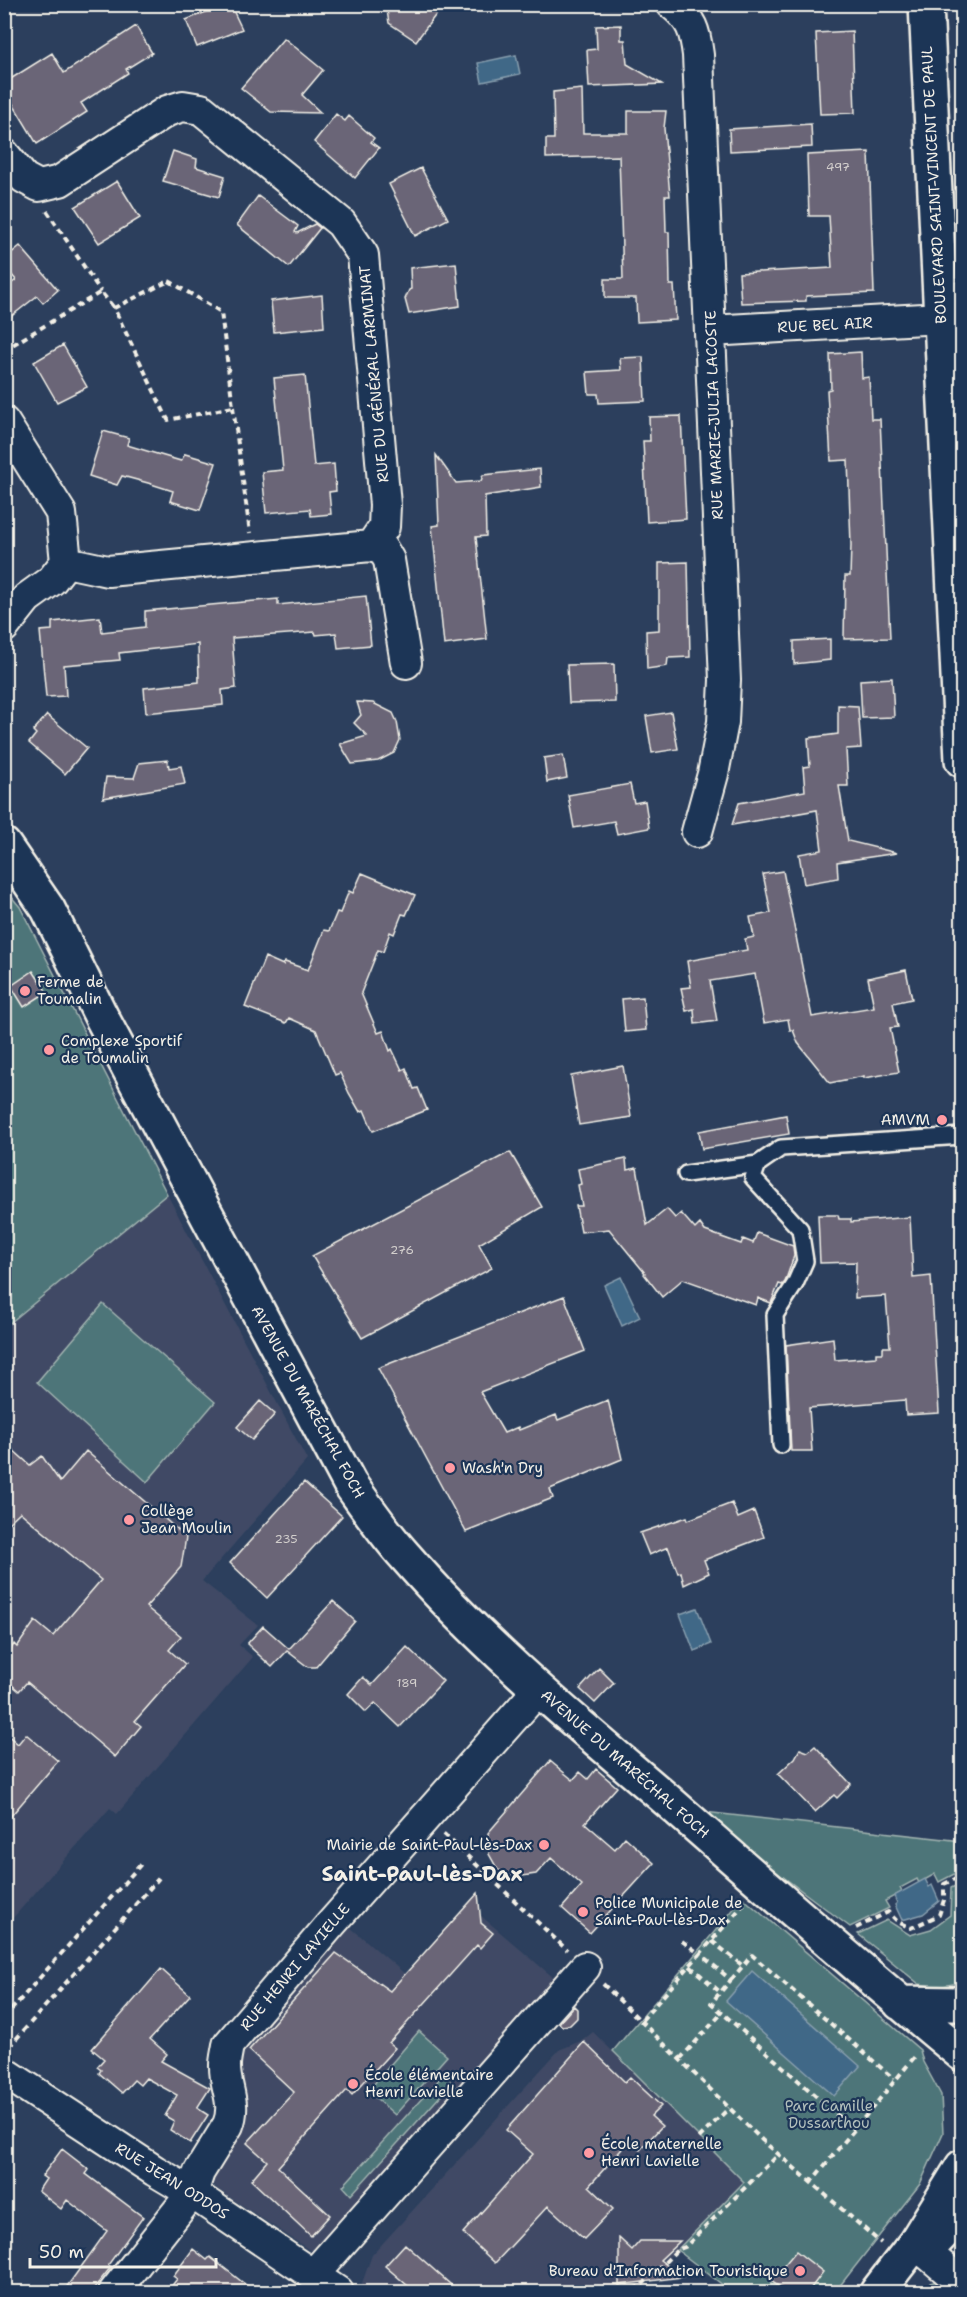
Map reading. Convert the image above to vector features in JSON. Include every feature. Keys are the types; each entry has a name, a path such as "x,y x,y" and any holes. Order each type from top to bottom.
{"main road":[{"name":"BOULEVARD SAINT-VINCENT DE PAUL","path":"926,4 963,760"},
{"name":"AVENUE DU MARÉCHAL FOCH","path":"4,845 48,909 111,1036 350,1484 405,1556 456,1610 539,1689 900,2003 963,2054"},
{"path":"900,2003 956,2004 963,2002"},
{"path":"914,2251 963,2167"},
{"path":"877,2292 914,2251 963,2213"}],"street":[{"name":"RUE MARIE-JULIA LACOSTE","path":"672,4 694,29 698,55 725,680 723,722 713,774 697,832"},
{"name":"RUE DU GÉNÉRAL LARMINAT","path":"24,178 39,186 60,181 167,111 183,105 201,109 341,223 363,255 386,505 384,527 371,546"},
{"path":"4,154 24,178"},
{"name":"RUE BEL AIR","path":"710,331 940,318"},
{"path":"4,422 61,513 66,562 52,580 27,597 4,627"},
{"path":"66,562 108,571 371,546 383,550 389,560 406,663"},
{"name":"RUE HENRI LAVIELLE","path":"114,2292 192,2193 199,2172 231,2118 230,2093 224,2067 228,2045 331,1924 539,1689"},
{"path":"313,2275 585,1967"},
{"name":"RUE JEAN ODDOS","path":"4,2072 135,2159 192,2193 338,2292"},
{"path":"914,2251 963,2283"}],"lane":[{"path":"686,1174 758,1164 781,1148 963,1136"},
{"path":"758,1164 753,1178 800,1229 805,1261 795,1284 775,1315 781,1445"}],"path":[{"path":"24,178 114,308 168,420 233,407"},
{"path":"114,308 169,281 221,312 253,557"},
{"path":"4,350 101,292"},
{"path":"425,1818 642,2020 778,2155 810,2183 914,2251"},
{"path":"4,2018 141,1864"},
{"path":"827,1940 888,1912 898,1922 911,1928 920,1924 939,1915 944,1900 945,1884 963,1876"},
{"path":"4,2053 159,1878"},
{"path":"642,2020 762,1883"},
{"path":"682,1941 731,1980"},
{"path":"712,1941 742,1966"},
{"path":"853,2129 711,2003 720,1992 752,1955 894,2079"},
{"path":"690,1966 720,1992"},
{"path":"680,2059 722,2013"},
{"path":"810,2183 920,2050"},
{"path":"699,2138 729,2108"},
{"path":"623,2292 641,2286 677,2250 686,2247 778,2155"}],"shaded area":[{"path":"516,55 520,74 482,82 478,63"},
{"name":"Collège Jean Moulin","path":"167,1194 307,1460 202,1581 258,1625 239,1645 253,1657 117,1814 110,1808 5,1927 5,1327"},
{"path":"621,1277 640,1317 622,1326 604,1285"},
{"path":"697,1608 711,1644 694,1651 680,1614"},
{"path":"925,1879 929,1887 932,1885 939,1901 923,1914 902,1920 895,1905 897,1903 894,1896"},
{"name":"École élémentaire Henri Lavielle","path":"479,1907 480,1915 561,1984 320,2257 216,2188 211,2178 231,2060 343,1921 405,1974 449,1926"},
{"path":"752,1971 860,2066 834,2096 726,2001"},
{"name":"École maternelle Henri Lavielle","path":"593,2032 744,2182 641,2286 611,2290 595,2284 588,2292 371,2292 361,2286 372,2255 559,2050 583,2040"}],"green space":[{"name":"Complexe Sportif de Toumalin","path":"4,888 20,907 167,1194 5,1327"},
{"path":"103,1304 215,1402 147,1482 37,1382"},
{"path":"695,1811 962,1841 962,1870 939,1882 935,1874 919,1883 917,1879 900,1888 902,1892 885,1901 889,1908 850,1927"},
{"path":"962,1883 962,1982 938,1987 919,1984 858,1934 887,1920 910,1935 931,1929 950,1915 951,1888"},
{"name":"Parc Camille Dussarthou","path":"743,1898 920,2050 923,2062 941,2095 943,2133 920,2184 835,2292 732,2292 677,2250 744,2182 613,2051"},
{"path":"419,2031 447,2056 395,2115 368,2091"},
{"path":"443,2075 452,2083 351,2195 343,2186"},
{"path":"937,2281 960,2292 922,2292 930,2283"}],"building":[{"path":"230,4 242,29 197,47 186,20"},
{"path":"386,4 444,4 416,41 389,23"},
{"path":"621,25 621,40 625,40 627,64 662,84 589,87 587,50 597,49 596,26"},
{"path":"136,26 152,53 126,69 128,73 81,103 87,112 37,144 4,89 4,83 52,53 64,73"},
{"path":"852,31 855,113 820,114 816,33"},
{"path":"284,38 323,70 302,95 321,113 271,112 241,88"},
{"path":"582,89 583,133 628,133 628,111 666,111 664,128 670,196 665,196 666,232 669,232 670,285 674,285 676,320 637,322 636,298 605,298 605,279 623,279 619,156 546,158 546,139 554,139 553,92"},
{"path":"336,114 345,121 349,116 374,138 371,142 379,148 355,178 314,142"},
{"path":"811,124 812,147 730,151 729,129"},
{"path":"173,151 197,159 196,167 225,176 219,197 163,181"},
{"path":"869,152 874,293 806,296 806,301 741,303 739,273 832,268 829,216 809,216 807,155"},
{"path":"421,168 448,219 415,236 389,184"},
{"path":"117,181 140,218 99,243 75,207"},
{"path":"258,196 298,226 295,232 315,224 320,228 289,267 237,225"},
{"path":"20,246 58,290 43,303 37,296 4,322 4,289 16,280 4,266 4,259"},
{"path":"456,263 460,306 409,314 405,299 411,289 410,268"},
{"path":"322,295 324,327 274,332 271,301"},
{"path":"63,345 87,387 57,402 34,362"},
{"path":"861,352 862,378 869,377 871,419 880,419 890,638 844,639 845,576 850,576 851,545 848,460 831,461 827,390 831,389 830,354"},
{"path":"643,357 645,401 599,403 598,394 589,394 587,372 621,370 620,358"},
{"path":"305,375 314,466 334,464 336,491 329,492 331,514 311,516 310,509 266,513 262,472 283,470 274,378"},
{"path":"681,416 686,519 647,522 643,441 650,441 649,417"},
{"path":"103,431 129,438 127,445 181,461 185,454 216,463 200,510 170,501 173,491 148,483 122,476 117,485 89,476"},
{"path":"436,455 456,483 481,481 483,475 540,469 541,487 485,496 486,536 476,537 487,639 444,645 432,526 439,525"},
{"path":"688,562 690,657 668,658 667,666 647,669 646,631 659,630 659,563"},
{"path":"366,596 371,645 338,648 336,633 316,635 315,632 232,638 236,688 222,690 223,705 146,713 144,688 199,682 198,644 119,653 120,660 64,665 66,696 46,697 40,631 52,630 52,622 100,617 102,632 145,627 145,611 278,599 278,605"},
{"path":"830,639 830,660 794,664 794,641"},
{"path":"614,664 615,702 569,703 567,665"},
{"path":"892,678 894,717 862,718 860,680"},
{"path":"357,702 373,703 393,713 400,740 394,753 378,761 352,764 340,744 367,736 354,723 361,715"},
{"path":"838,705 858,706 861,748 846,749 848,786 839,786 848,841 897,853 837,862 838,878 804,884 799,854 822,850 817,810 732,825 739,803 805,791 803,767 810,766 808,738 838,734"},
{"path":"671,712 678,749 652,753 646,716"},
{"path":"47,715 87,748 65,774 29,743 36,734 33,731"},
{"path":"563,755 567,778 547,782 544,758"},
{"path":"168,760 169,768 181,766 185,784 103,798 106,777 134,778 139,763"},
{"path":"630,784 634,803 645,801 649,828 617,834 614,821 574,828 568,795"},
{"path":"783,871 812,1017 874,1007 868,978 906,970 912,999 893,1003 898,1027 890,1028 899,1072 830,1083 798,1043 793,1030 790,1030 788,1019 764,1023 755,974 710,981 717,1021 695,1024 694,1009 686,1011 681,988 691,987 687,961 747,950 745,939 754,937 750,917 771,913 763,874"},
{"path":"362,873 415,895 406,915 402,914 394,934 390,932 383,952 378,950 361,993 378,1033 383,1031 390,1051 392,1049 402,1070 406,1068 414,1089 418,1088 427,1110 373,1131 364,1110 360,1112 340,1073 335,1075 316,1030 289,1018 286,1023 245,1007 265,957 283,965 285,962 308,970 324,930 329,931 337,912 340,913 349,891 353,893"},
{"name":"Ferme de Toumalin","path":"33,971 47,992 24,1007 11,986"},
{"path":"643,997 646,1030 625,1032 622,999"},
{"path":"623,1066 631,1117 579,1125 571,1076"},
{"path":"786,1115 789,1134 702,1149 699,1131"},
{"path":"510,1152 542,1207 479,1244 492,1268 362,1338 312,1256"},
{"path":"626,1159 627,1170 637,1168 647,1225 667,1209 675,1218 681,1213 695,1229 700,1224 705,1231 741,1244 743,1239 753,1243 757,1233 793,1246 794,1256 785,1282 782,1285 779,1284 771,1303 758,1298 756,1305 683,1279 662,1297 609,1229 581,1232 576,1206 582,1206 578,1169"},
{"path":"818,1215 838,1215 839,1219 851,1219 851,1222 910,1217 913,1278 931,1276 939,1413 906,1415 905,1400 809,1408 812,1451 791,1451 786,1345 833,1338 835,1360 876,1357 876,1353 883,1353 883,1347 890,1347 886,1296 855,1298 856,1262 820,1263"},
{"path":"564,1296 585,1351 480,1392 504,1433 518,1427 519,1430 556,1415 558,1420 608,1400 622,1459 550,1489 553,1498 466,1532 378,1368"},
{"path":"260,1401 275,1414 252,1440 237,1427"},
{"path":"4,1442 30,1465 42,1456 60,1482 86,1451 186,1537 181,1567 146,1607 181,1636 169,1650 185,1664 135,1721 141,1726 115,1757 27,1682 19,1691 4,1678 4,1660 14,1644 17,1647 35,1621 53,1636 101,1580 20,1512 4,1527"},
{"path":"304,1482 342,1516 267,1598 230,1563"},
{"path":"732,1503 738,1518 754,1511 764,1537 704,1560 709,1573 684,1585 681,1572 678,1573 668,1547 649,1555 640,1533 687,1517 688,1520"},
{"path":"333,1601 355,1621 316,1667 308,1667 287,1651 272,1667 247,1644 263,1626 289,1649"},
{"path":"407,1647 443,1681 400,1727 375,1703 366,1712 348,1694 363,1677 372,1685"},
{"path":"599,1668 614,1683 595,1703 580,1689"},
{"path":"4,1732 18,1744 26,1734 58,1761 4,1824"},
{"path":"815,1746 851,1784 837,1798 834,1795 815,1812 778,1774 795,1758 800,1749 808,1752"},
{"name":"Mairie de Saint-Paul-lès-Dax","path":"550,1761 573,1780 580,1772 588,1779 596,1769 617,1787 585,1823 615,1849 625,1837 654,1863 590,1933 562,1908 582,1885 551,1858 536,1874 515,1877 498,1870 489,1854 488,1833"},
{"path":"478,1893 481,1923 493,1933 480,1948 477,1945 389,2043 395,2048 352,2095 347,2090 278,2167 330,2215 311,2236 251,2180 267,2161 247,2143 294,2092 249,2050 336,1953 390,1991"},
{"path":"161,1969 190,1995 150,2039 167,2054 161,2061 210,2088 197,2108 208,2115 190,2143 170,2130 174,2121 165,2116 177,2095 146,2078 140,2085 134,2080 122,2093 99,2073 101,2070 97,2067 104,2059 92,2049"},
{"path":"574,2006 577,2009 577,2018 570,2025 562,2026 559,2023"},
{"path":"584,2042 625,2082 630,2077 661,2106 651,2116 662,2126 640,2150 629,2141 589,2186 613,2209 584,2239 548,2206 495,2263 463,2233 533,2154 506,2130"},
{"path":"62,2149 89,2170 86,2174 143,2217 108,2265 111,2267 91,2292 63,2292 107,2231 67,2200 61,2209 38,2191 46,2179 42,2176"},
{"path":"619,2238 632,2250 640,2241 680,2241 660,2260 682,2277 619,2285"},
{"path":"405,2244 459,2292 415,2292 385,2266"},
{"path":"193,2249 207,2260 210,2257 255,2292 167,2292 177,2279 173,2276"},
{"name":"Bureau d'Information Touristique","path":"796,2251 823,2272 808,2292 787,2292 771,2281"}],"place":[{"name":"Ferme de Toumalin","path":"25,991"},
{"name":"Complexe Sportif de Toumalin","path":"49,1050"},
{"name":"AMVM","path":"942,1120"},
{"name":"Wash'n Dry","path":"450,1468"},
{"name":"Collège Jean Moulin","path":"129,1520"},
{"name":"Mairie de Saint-Paul-lès-Dax","path":"544,1845"},
{"name":"Police Municipale de Saint-Paul-lès-Dax","path":"583,1912"},
{"name":"École élémentaire Henri Lavielle","path":"353,2084"},
{"name":"École maternelle Henri Lavielle","path":"589,2153"},
{"name":"Bureau d'Information Touristique","path":"800,2271"}],"district":[{"name":"Saint-Paul-lès-Dax","path":"422,1874"}]}
